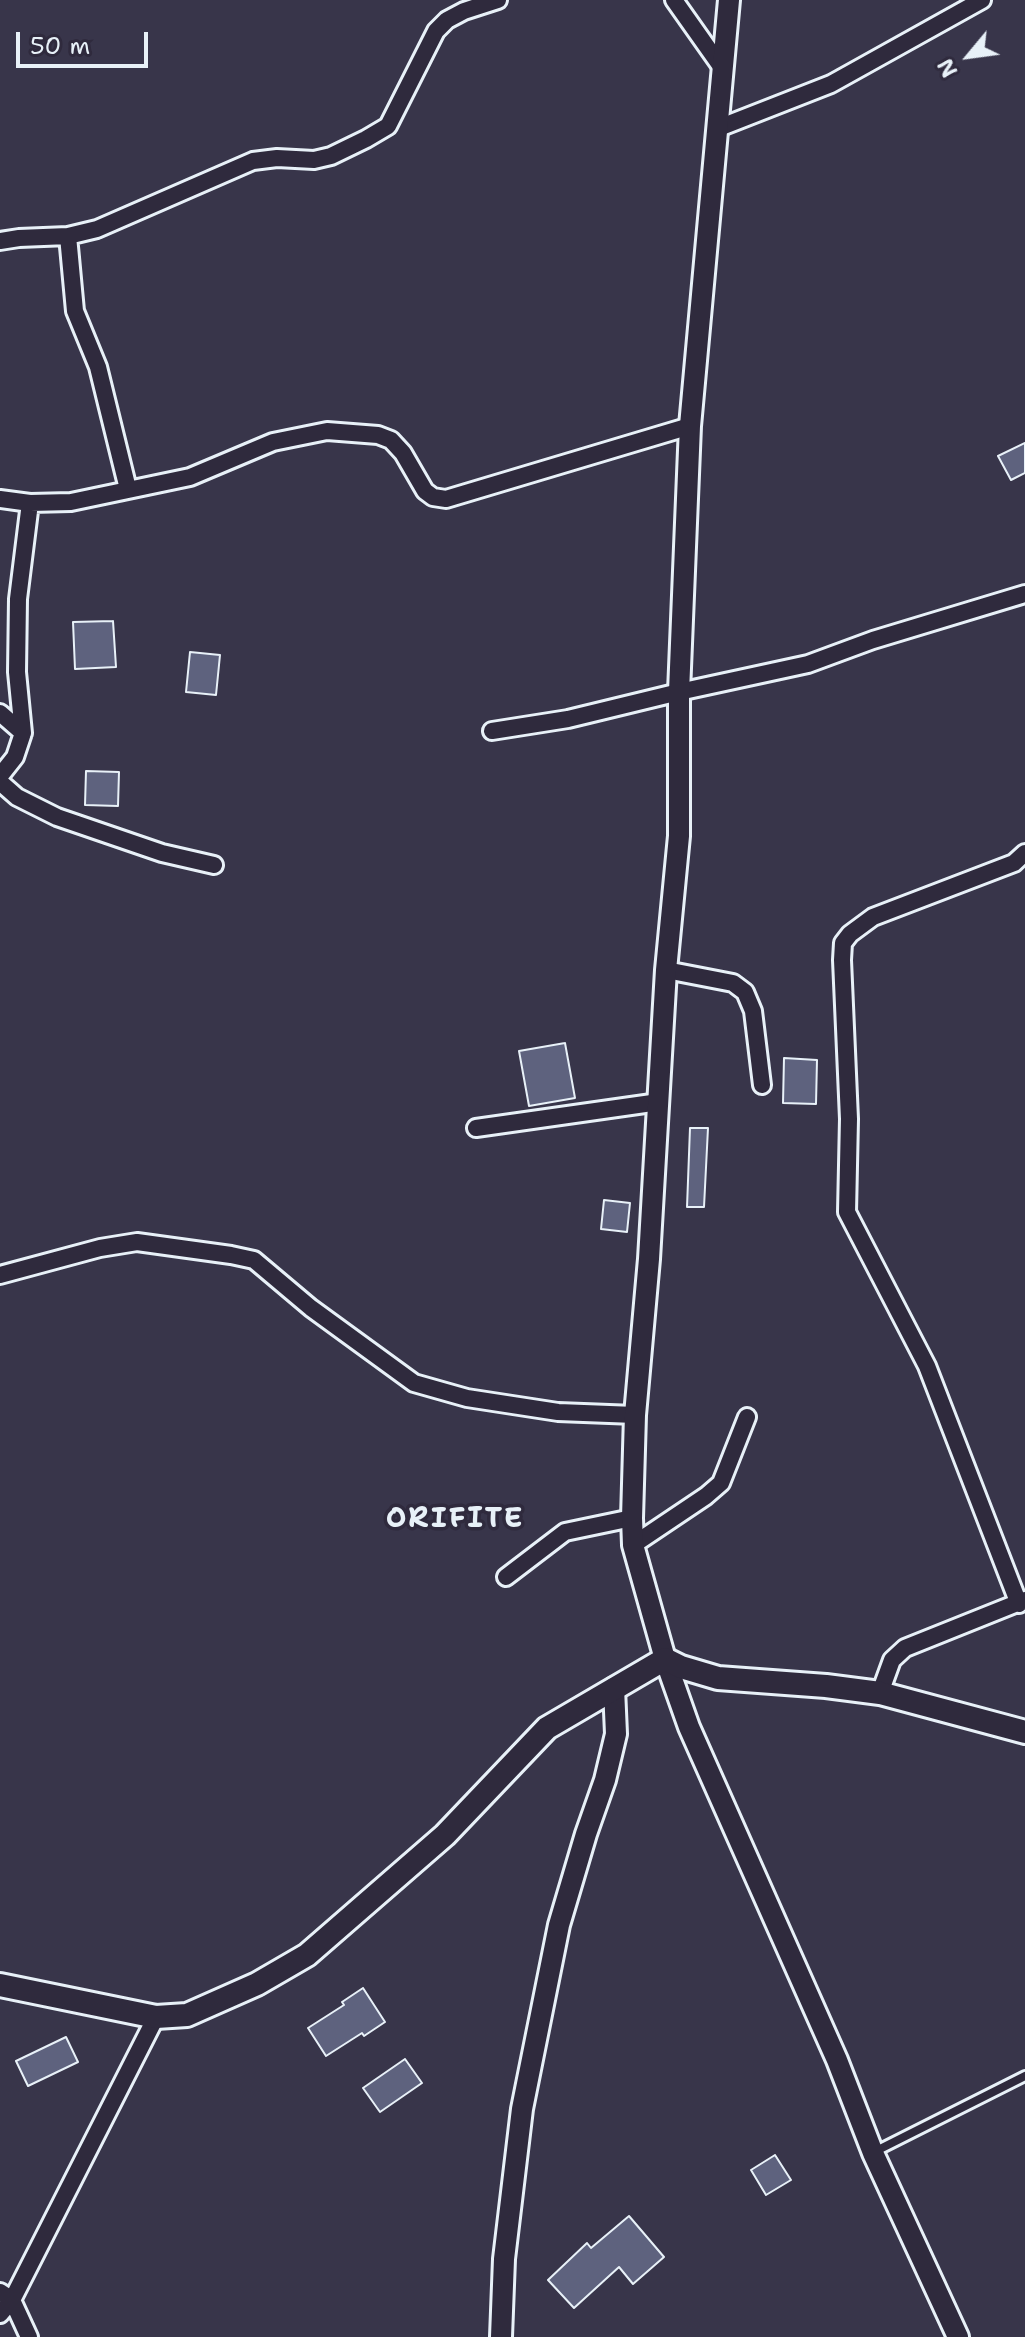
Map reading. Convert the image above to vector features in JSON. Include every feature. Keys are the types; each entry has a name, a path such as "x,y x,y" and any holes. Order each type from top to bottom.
{"main road":[{"path":"0,1985 156,2017 187,2015 257,1984 307,1955 445,1835 547,1728 665,1659 718,1678 880,1693 1025,1732"}],"street":[{"path":"0,241 68,236 97,229 253,161 277,158 314,160 331,156 388,126 436,31 447,20 498,0"},
{"path":"674,0 722,68"},
{"path":"729,0 690,426 679,692 679,836 666,970 649,1259 635,1415 633,1545 665,1659 689,1727 837,2060 873,2153 958,2337"},
{"path":"716,129 831,84 982,0"},
{"path":"68,236 75,311 98,367 128,489"},
{"path":"0,499 30,503 71,502 190,477 273,442 327,431 378,435 391,440 403,453 425,491 433,497 446,499 690,426"},
{"path":"30,503 18,599 17,672 23,733 15,757 0,779 17,797 57,817 162,853 214,865"},
{"path":"492,731 568,719 808,664 888,635 1025,594"},
{"path":"0,713 23,733"},
{"path":"880,1693 892,1660 905,1648 1022,1602 927,1366 847,1212 849,1105 843,943 873,917 1014,863 1025,853"},
{"path":"666,970 733,983 745,992 753,1011 762,1085"},
{"path":"476,1128 659,1102"},
{"path":"0,1275 100,1248 137,1242 254,1260 311,1308 414,1383 467,1398 558,1412 635,1415"},
{"path":"633,1545 721,1483 747,1417"},
{"path":"506,1577 565,1532 632,1518"},
{"path":"501,2337 504,2259 522,2109 559,1925 605,1780 616,1734 614,1688"},
{"path":"0,2314 6,2296 156,2017"},
{"path":"6,2296 29,2337"}],"lane":[{"path":"873,2153 1025,2076"}],"building":[{"path":"1025,443 1025,473 1011,480 998,456"},
{"path":"113,621 116,667 75,669 73,622"},
{"path":"190,652 220,655 216,695 186,692"},
{"path":"86,771 119,772 118,806 85,805"},
{"path":"565,1043 575,1098 529,1106 519,1051"},
{"path":"784,1058 817,1060 816,1104 783,1103"},
{"path":"690,1128 708,1128 704,1207 687,1207"},
{"path":"604,1200 630,1203 627,1232 601,1229"},
{"path":"363,1988 385,2022 326,2056 308,2028 344,2005 342,2002"},
{"path":"66,2037 78,2062 28,2086 16,2061"},
{"path":"405,2059 422,2083 380,2112 363,2088"},
{"path":"775,2155 791,2180 766,2195 751,2170"},
{"path":"629,2216 664,2257 633,2284 619,2267 574,2308 548,2280 587,2243 591,2248"}],"district":[{"name":"ORIFITE","path":"455,1520"}]}
